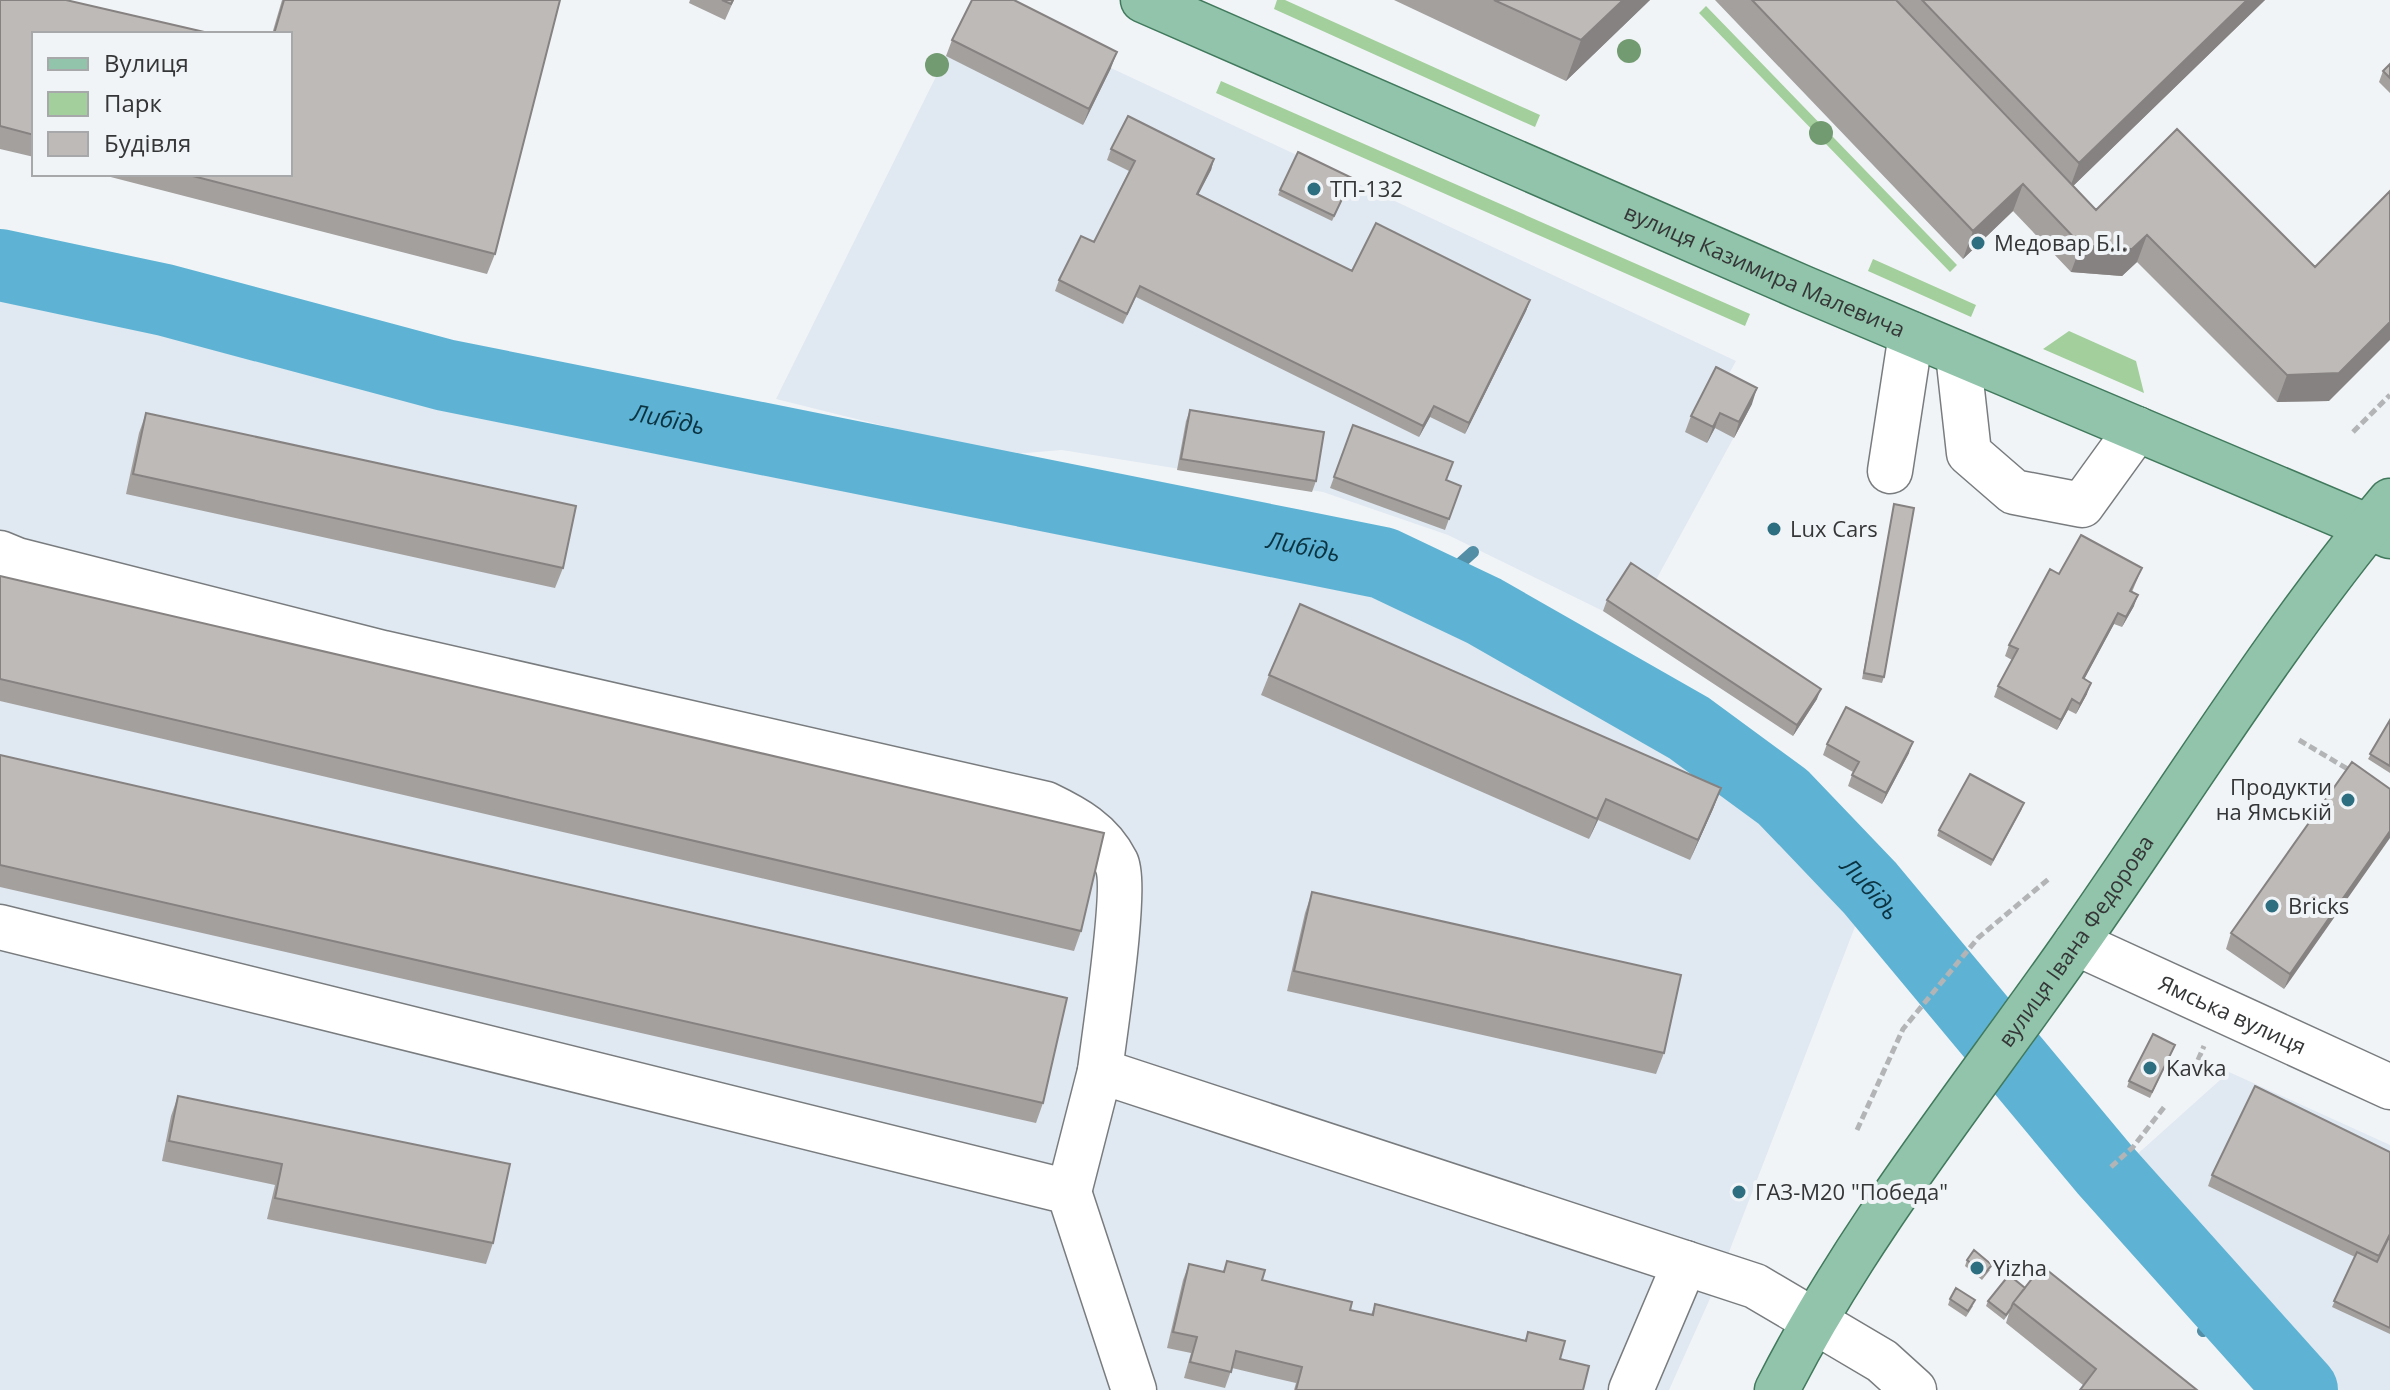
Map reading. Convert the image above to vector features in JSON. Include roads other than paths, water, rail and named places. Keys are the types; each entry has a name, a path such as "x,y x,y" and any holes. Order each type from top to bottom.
{"main road":[{"name":"вулиця Казимира Малевича","path":"1143,0 1958,354 2137,429 2383,521"},
{"name":"вулиця Івана Федорова","path":"1777,1390 1814,1320 1937,1135 2076,943 2303,615 2383,521"}],"street":[{"path":"1890,471 1911,334"},
{"path":"1958,354 1969,453 2014,492 2082,505 2137,429"},
{"path":"0,553 17,560 383,653 1046,804 1083,822 1119,865 1119,910 1100,1071 1069,1192 1134,1390"},
{"path":"0,927 1069,1192"},
{"name":"Ямська вулиця","path":"2076,943 2390,1087"},
{"path":"1100,1071 1755,1286 1882,1361 1914,1390"},
{"path":"1631,1390 1685,1263"}],"waterway":[{"name":"Либідь","path":"0,265 165,300 445,375 1383,563 1484,611 1689,728 1783,797 1870,888 2105,1170 2302,1390"},
{"path":"1435,586 1473,552"},
{"path":"2203,1331 2219,1297"}],"place":[{"name":"ТП-132","path":"1314,189"},
{"name":"Медовар Б.І.","path":"1978,243"},
{"name":"Lux Cars","path":"1774,529"},
{"name":"Продукти на Ямській","path":"2348,800"},
{"name":"Bricks","path":"2272,906"},
{"name":"Kavka","path":"2150,1068"},
{"name":"ГАЗ-М20 \"Победа\"","path":"1739,1192"},
{"name":"Yizha","path":"1977,1268"}]}
